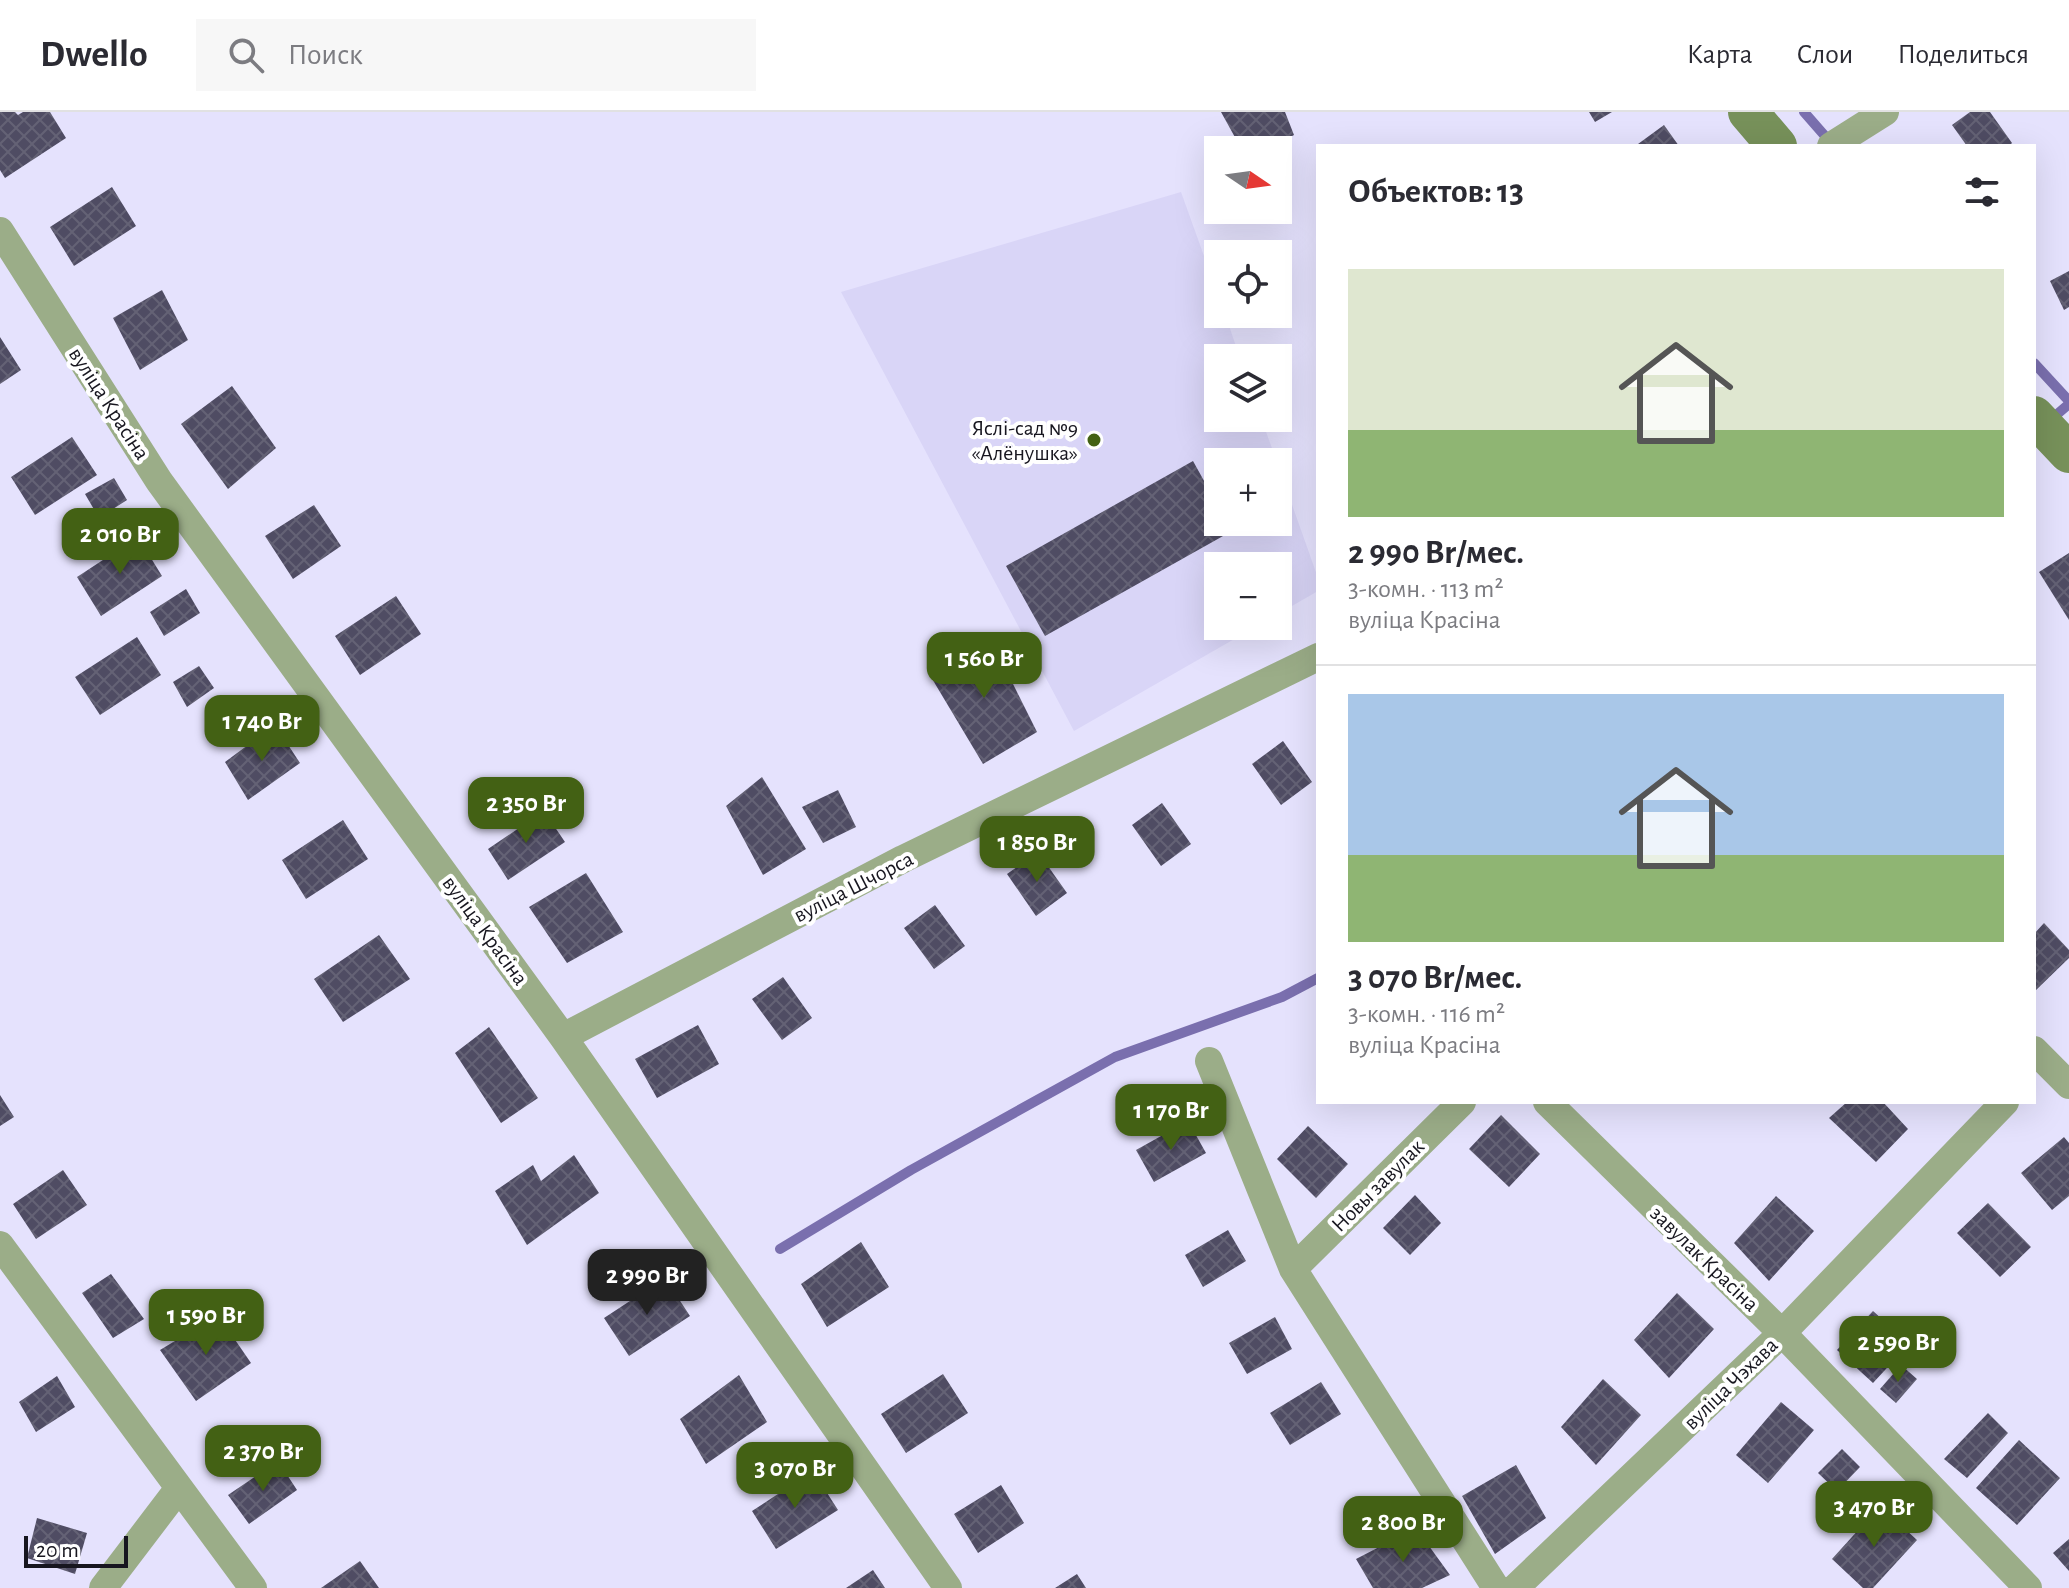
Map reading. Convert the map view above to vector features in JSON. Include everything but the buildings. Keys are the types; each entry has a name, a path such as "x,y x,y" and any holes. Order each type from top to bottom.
{"street":[{"path":"1748,112 1775,144"},
{"path":"1834,144 1885,112"},
{"name":"вуліца Красіна","path":"0,231 159,481 563,1037 948,1588"},
{"path":"2036,418 2069,453"},
{"name":"вуліца Шчорса","path":"563,1037 903,859 1316,658"},
{"path":"1209,1061 1293,1269 1496,1588"},
{"path":"2038,1061 2069,1085"},
{"name":"Новы завулак","path":"1293,1269 1460,1104"},
{"name":"завулак Красіна","path":"1549,1104 1782,1333 2028,1588"},
{"name":"вуліца Чэхава","path":"1515,1588 1782,1333 2003,1104"},
{"path":"0,1245 253,1588"},
{"path":"103,1588 179,1488"}],"shaded area":[{"name":"Яслі-сад №9 «Алёнушка»","path":"1181,192 1204,256 1204,328 1230,328 1235,344 1204,344 1204,432 1266,432 1272,448 1204,448 1204,536 1292,536 1292,505 1316,572 1316,592 1292,606 1292,552 1204,552 1204,640 1233,640 1074,731 841,292"}],"waterway":[{"path":"1804,112 1832,144"},
{"path":"2036,365 2069,401"},
{"path":"2048,422 2069,404"},
{"path":"780,1249 911,1170 1115,1057 1282,997 1316,979"}],"place":[{"name":"Яслі-сад №9 «Алёнушка»","path":"1094,440"}]}
